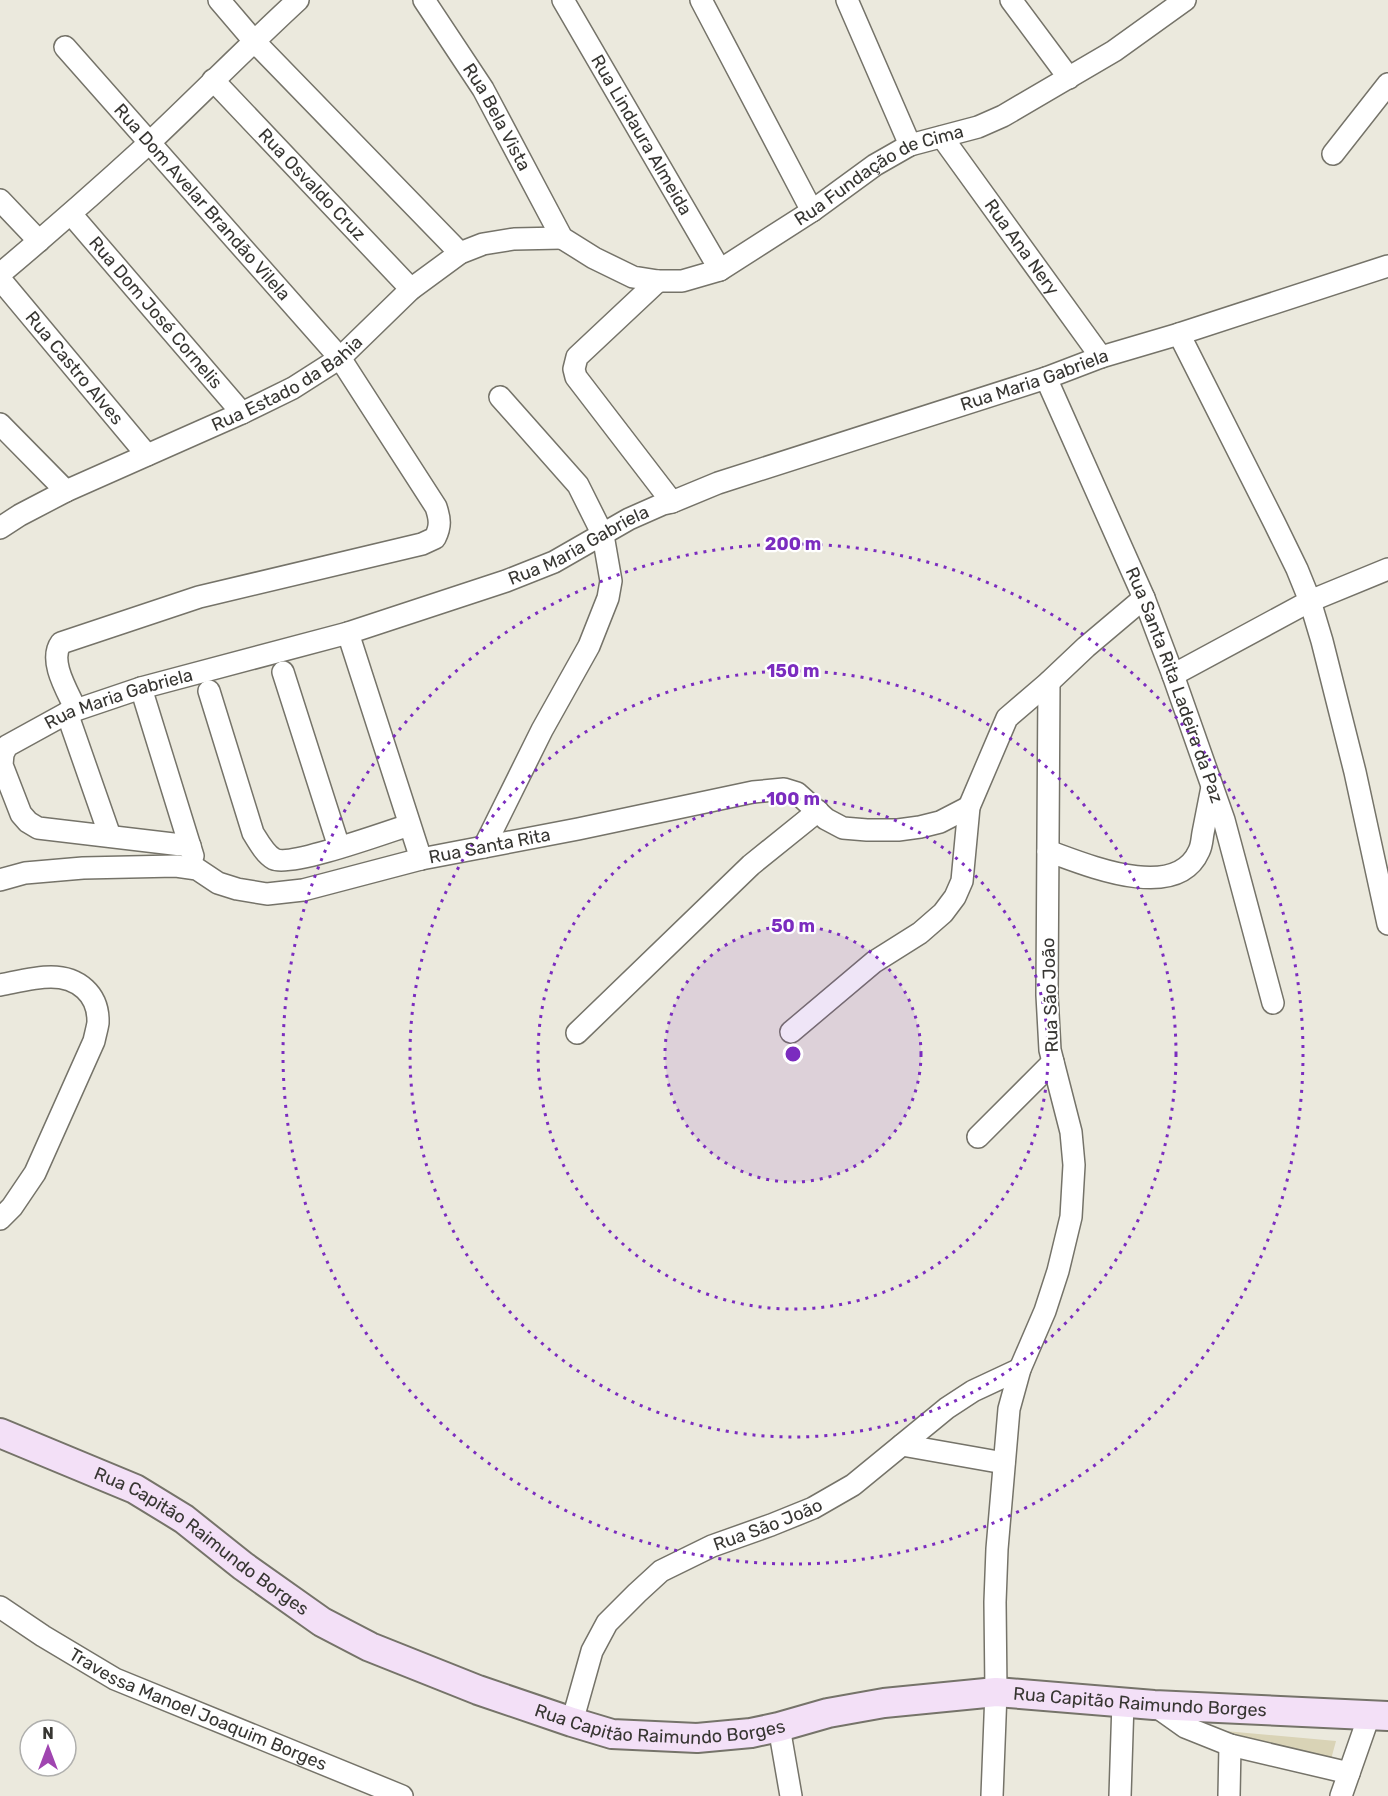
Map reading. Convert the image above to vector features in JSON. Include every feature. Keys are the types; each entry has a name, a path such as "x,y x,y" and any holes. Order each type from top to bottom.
{"street":[{"path":"219,0 254,41 460,253"},
{"path":"0,274 71,214 298,0"},
{"name":"Rua Bela Vista","path":"424,0 483,89 562,238"},
{"name":"Rua Lindaura Almeida","path":"563,0 720,270"},
{"path":"701,0 812,211"},
{"path":"847,0 910,145"},
{"path":"1011,0 1069,78"},
{"name":"Rua Fundação de Cima","path":"562,238 594,258 633,277 658,281 682,281 720,270 812,211 876,165 910,145 978,127 1003,116 1114,51 1185,0"},
{"name":"Rua Dom Avelar Brandão Vilela","path":"65,47 340,358 436,507 440,519 440,528 435,538 422,544 199,597 61,643 56,654 56,663 72,711"},
{"name":"Rua Osvaldo Cruz","path":"213,80 411,289"},
{"path":"1333,154 1388,84"},
{"name":"Rua Ana Nery","path":"942,137 1101,357"},
{"path":"0,200 39,241"},
{"name":"Rua Dom José Cornelis","path":"71,214 242,413"},
{"name":"Rua Estado da Bahia","path":"0,528 66,491 293,388 340,358 411,289 460,253 483,244 514,239 562,238"},
{"name":"Rua Maria Gabriela","path":"190,846 38,828 21,814 2,765 3,754 7,746 72,711 141,688 348,633 506,581 554,562 629,519 718,483 1046,378 1101,357 1388,266"},
{"name":"Rua Castro Alves","path":"0,279 147,455"},
{"path":"658,281 577,357 574,369 576,377 672,502"},
{"path":"1179,334 1279,531 1310,601 1355,772 1388,924"},
{"name":"Rua Santa Rita Ladeira da Paz","path":"1046,378 1144,598 1173,675 1224,820 1273,1003"},
{"path":"484,847 542,730 589,646 608,598 611,581 603,535 578,485 500,397"},
{"path":"0,424 66,491"},
{"path":"1173,675 1310,601 1388,569"},
{"path":"791,1032 874,962 920,933 944,913 962,881 969,807 1007,718 1144,598"},
{"path":"348,633 421,859"},
{"path":"283,672 339,847"},
{"name":"Rua São João","path":"992,1796 996,1692 994,1602 1009,1410 1020,1369 1058,1271 1071,1217 1074,1165 1071,1132 1050,1050 1047,995 1049,682"},
{"path":"141,688 197,869"},
{"path":"209,692 253,833 273,859 289,861 409,825"},
{"path":"72,711 110,836"},
{"path":"1048,851 1102,871 1140,878 1169,875 1189,867 1200,850 1212,784"},
{"name":"Rua Santa Rita","path":"0,880 25,873 83,868 176,866 197,869 218,883 237,889 267,894 303,890 421,859 753,792 784,789 797,793 826,819 843,828 898,830 940,822 969,807"},
{"path":"577,1033 751,865 818,811"},
{"path":"0,985 49,976 68,978 80,984 92,996 98,1022 94,1041 35,1173 12,1207 0,1219"},
{"path":"978,1137 1053,1062"},
{"name":"Rua São João","path":"572,1722 592,1651 607,1623 661,1572 712,1546 771,1526 813,1508 853,1485 947,1408 973,1391 1020,1369"},
{"name":"Rua Capitão Raimundo Borges","path":"2,1440 135,1488 184,1519 243,1566 322,1622 370,1647 478,1690 612,1734 696,1738 752,1733 828,1713 884,1703 996,1692 1154,1705 1378,1716"},
{"path":"902,1445 1004,1463"},
{"name":"Travessa Manoel Joaquim Borges","path":"0,1607 115,1679 402,1796"},
{"path":"1120,1796 1123,1702"},
{"path":"1154,1705 1185,1727 1230,1745 1349,1773"},
{"path":"1341,1796 1349,1773 1378,1716"},
{"path":"780,1727 791,1796"},
{"path":"1229,1796 1230,1745"}],"shaded area":[{"path":"1225,1731 1336,1741 1330,1763"}]}
